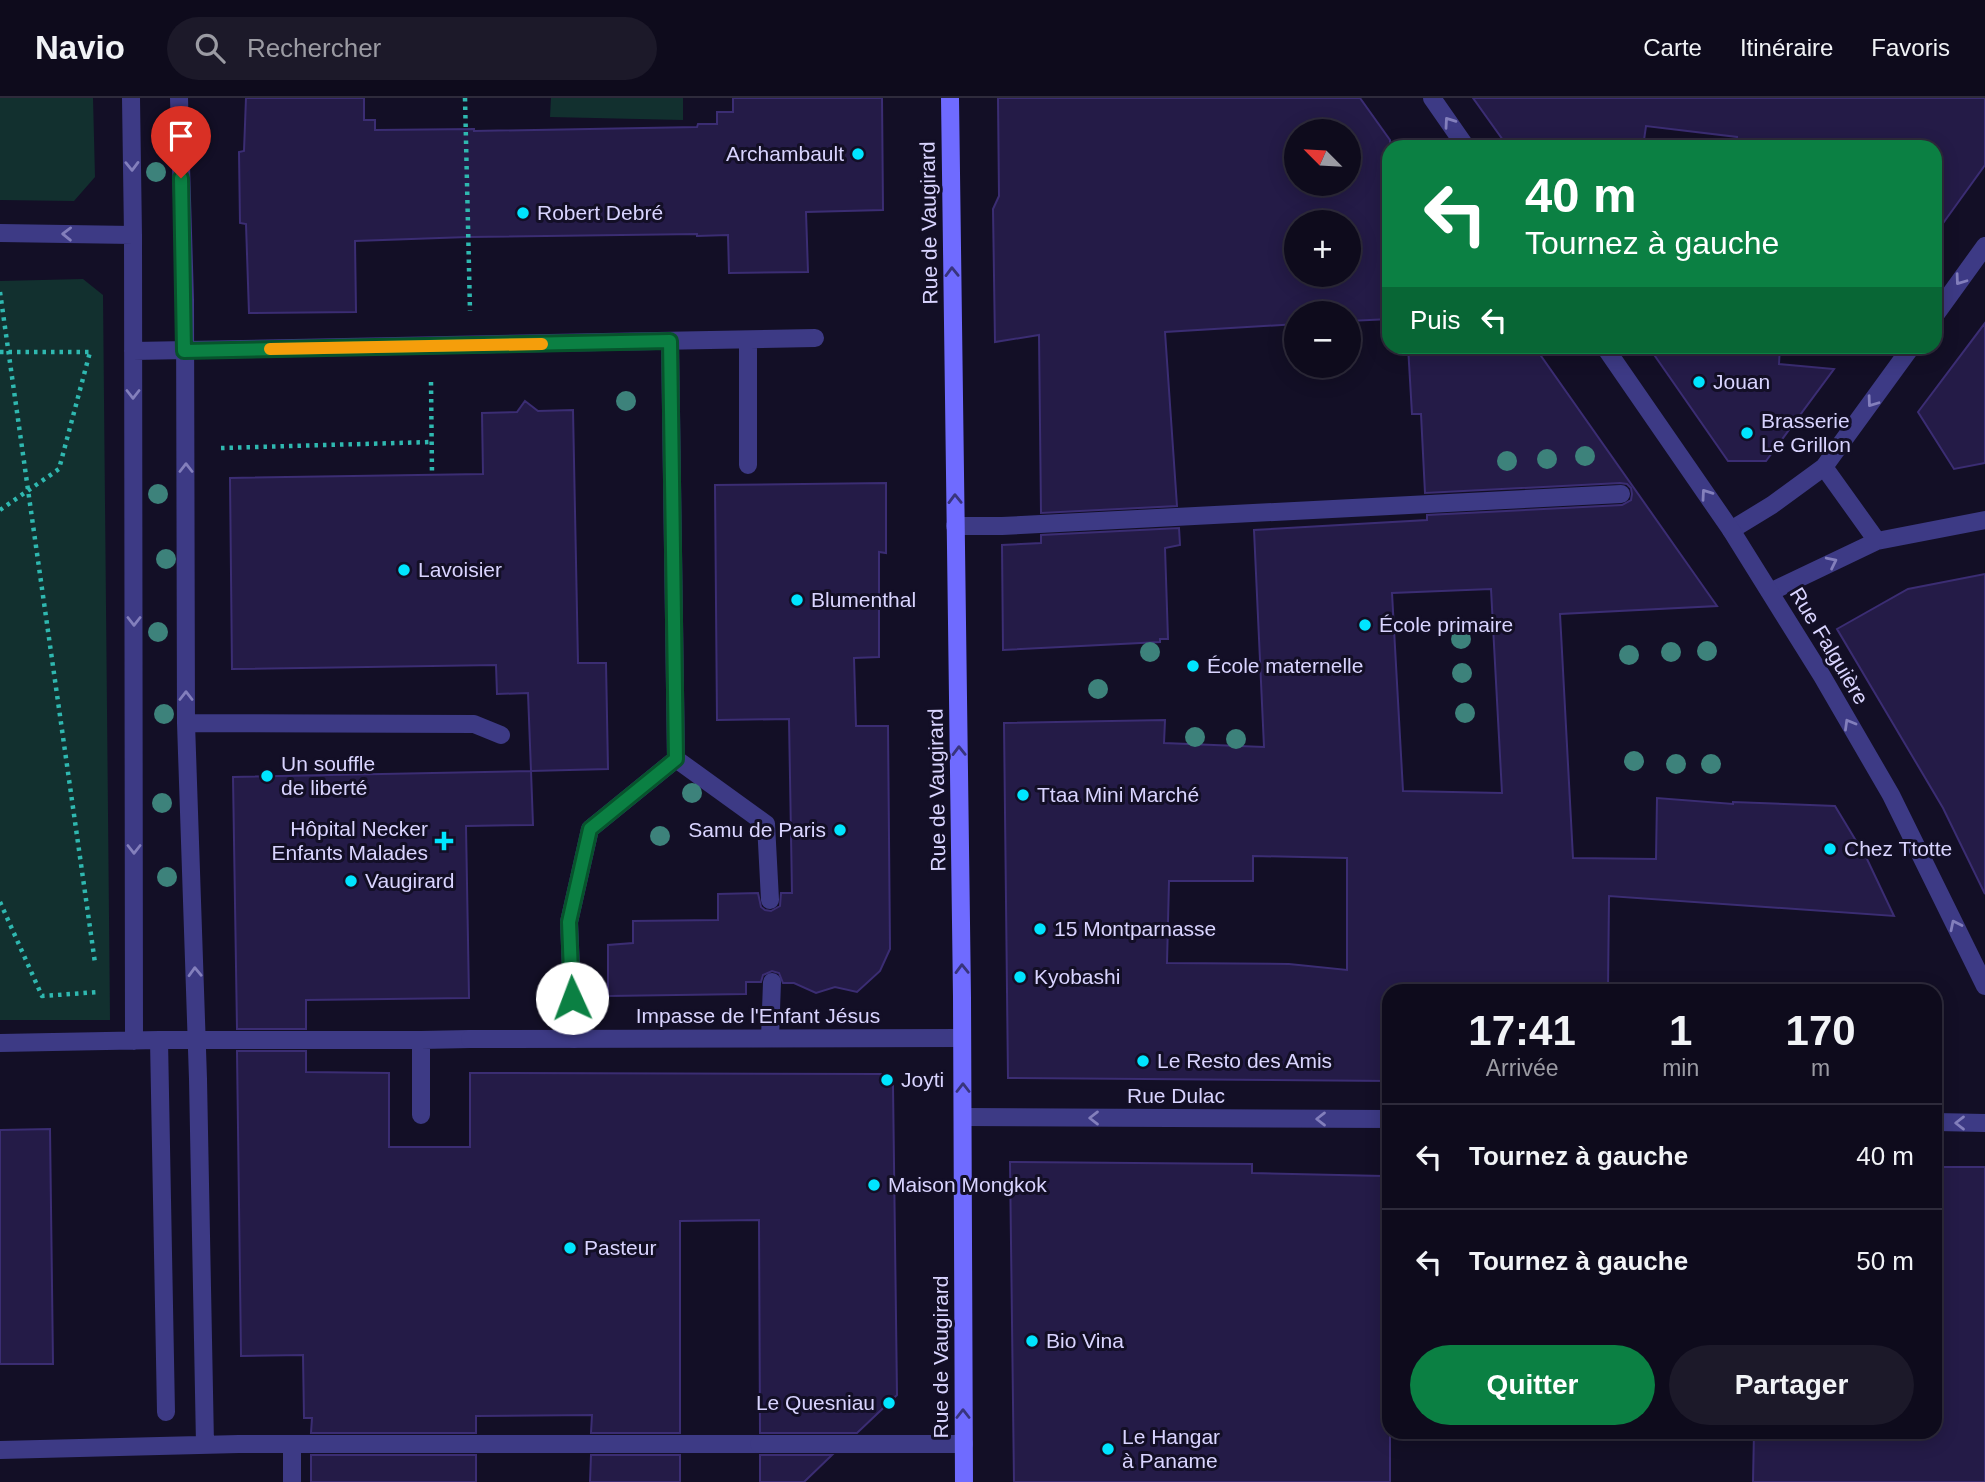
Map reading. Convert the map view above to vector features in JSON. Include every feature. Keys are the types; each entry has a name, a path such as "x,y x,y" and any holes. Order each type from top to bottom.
{"main road":[{"name":"Rue de Vaugirard","path":"950,98 963,1117 964,1482"}],"street":[{"path":"131,98 134,1041"},
{"path":"179,98 185,300 186,723 197,1040 205,1444"},
{"path":"1432,98 1461,140"},
{"path":"0,233 133,235"},
{"path":"1942,306 1985,246"},
{"path":"133,351 815,338"},
{"path":"748,340 748,464"},
{"path":"670,341 676,759"},
{"name":"Rue Falguière","path":"1610,354 1731,530 1891,795 1985,986"},
{"path":"1731,530 1772,505 1824,467 1906,354"},
{"path":"1824,467 1877,541"},
{"path":"955,526 1002,526 1621,494"},
{"path":"1770,592 1877,541 1985,520"},
{"path":"186,723 474,724 501,735"},
{"path":"676,759 766,824 770,900"},
{"path":"574,1039 569,922 590,829 676,759"},
{"path":"771,1038 772,982"},
{"name":"Impasse de l'Enfant Jésus","path":"0,1043 159,1040 962,1038"},
{"path":"159,1040 166,1412"},
{"path":"421,1040 421,1115"},
{"name":"Rue Dulac","path":"963,1117 1382,1119"},
{"path":"1942,1122 1985,1123"},
{"path":"0,1450 205,1444 964,1444"},
{"path":"292,1445 292,1482"}],"path":[{"path":"464,98 469,270"},
{"path":"0,292 95,965"},
{"path":"0,352 133,351"},
{"path":"0,510 59,469 90,352"},
{"path":"430,371 432,474"},
{"path":"186,449 432,442"},
{"path":"0,902 42,996 134,989"}],"green space":[{"path":"0,98 93,98 95,177 74,201 0,200"},
{"path":"551,98 683,98 683,120 550,117"},
{"path":"83,279 103,295 110,1020 0,1020 0,281"}],"building":[{"name":"Robert Debré","path":"246,98 364,98 364,120 375,120 375,130 474,131 697,127 698,124 717,124 717,112 733,112 733,98 882,98 883,210 806,212 808,272 729,273 728,235 468,237 355,241 356,312 249,313 246,224 240,223 239,152 244,151"},
{"path":"998,98 1360,98 1390,140 1382,140 1382,319 1361,320 1361,301 1284,301 1284,325 1165,332 1177,506 1041,513 1039,335 995,342 993,209 999,196"},
{"path":"1473,98 1985,98 1985,165 1942,225 1942,140 1737,140 1737,137 1646,126 1644,140 1503,140"},
{"path":"1985,323 1985,463 1954,469 1918,412"},
{"path":"1408,354 1540,354 1717,606 1560,614 1573,858 1656,859 1657,798 1733,804 1835,806 1867,859 1894,916 1609,896 1608,984 1382,984 1382,1081 1008,1078 1004,723 1165,720 1164,743 1264,747 1254,530 1427,520 1427,515 1622,505 1631,500 1631,488 1620,483 1425,493 1421,414 1412,414","holes":["1491,589 1502,793 1403,791 1392,593","1253,856 1347,858 1347,970 1289,964 1167,963 1169,881 1253,881"]},
{"path":"1654,354 1780,354 1779,364 1834,369 1766,461 1728,461"},
{"name":"Lavoisier","path":"525,401 538,411 573,410 578,663 606,663 608,769 531,771 528,693 497,694 496,665 232,669 230,478 483,474 482,413 517,412"},
{"path":"886,483 886,553 879,552 879,657 854,658 856,726 888,726 890,949 880,971 857,992 835,987 816,993 794,983 783,983 779,973 772,971 763,975 761,982 746,982 746,994 608,996 608,945 633,943 633,921 718,920 718,894 758,893 761,907 771,911 780,906 781,893 792,893 789,719 717,720 715,485"},
{"path":"1179,528 1180,545 1165,548 1168,639 1160,639 1160,642 1003,650 1002,545 1041,543 1041,535"},
{"path":"1985,574 1985,894 1943,808 1837,629 1908,589"},
{"name":"Vaugirard","path":"531,771 533,825 466,826 469,998 306,1000 306,1029 237,1029 233,777"},
{"name":"Pasteur","path":"237,1051 306,1051 306,1072 389,1073 389,1147 470,1147 470,1073 881,1074 893,1086 897,1395 857,1433 760,1433 759,1220 680,1221 680,1433 591,1433 592,1415 476,1416 476,1433 311,1433 312,1418 304,1418 303,1355 241,1356"},
{"path":"50,1129 53,1364 0,1364 0,1130"},
{"path":"1010,1162 1252,1164 1252,1173 1382,1176 1382,1439 1390,1439 1390,1482 1014,1482"},
{"path":"1942,1167 1985,1167 1985,1482 1753,1482 1754,1439 1942,1439"},
{"path":"311,1455 476,1455 476,1482 311,1482"},
{"path":"591,1455 680,1455 680,1482 590,1482"},
{"path":"760,1455 832,1455 804,1482 760,1482"}],"slow traffic":[{"path":"270,349 542,344"}],"place":[{"name":"Archambault","path":"858,154"},
{"name":"Robert Debré","path":"523,213"},
{"name":"Jouan","path":"1699,382"},
{"name":"Brasserie Le Grillon","path":"1747,433"},
{"name":"Lavoisier","path":"404,570"},
{"name":"Blumenthal","path":"797,600"},
{"name":"École primaire","path":"1365,625"},
{"name":"École maternelle","path":"1193,666"},
{"name":"Un souffle de liberté","path":"267,776"},
{"name":"Ttaa Mini Marché","path":"1023,795"},
{"name":"Samu de Paris","path":"840,830"},
{"name":"Hôpital Necker Enfants Malades","path":"444,841"},
{"name":"Chez Ttotte","path":"1830,849"},
{"name":"Vaugirard","path":"351,881"},
{"name":"15 Montparnasse","path":"1040,929"},
{"name":"Kyobashi","path":"1020,977"},
{"name":"Le Resto des Amis","path":"1143,1061"},
{"name":"Joyti","path":"887,1080"},
{"name":"Maison Mongkok","path":"874,1185"},
{"name":"Pasteur","path":"570,1248"},
{"name":"Bio Vina","path":"1032,1341"},
{"name":"Le Quesniau","path":"889,1403"},
{"name":"Le Hangar à Paname","path":"1108,1449"}],"route":[{"path":"181,178 184,351 670,341 676,759 590,829 569,922 572,998"}]}
